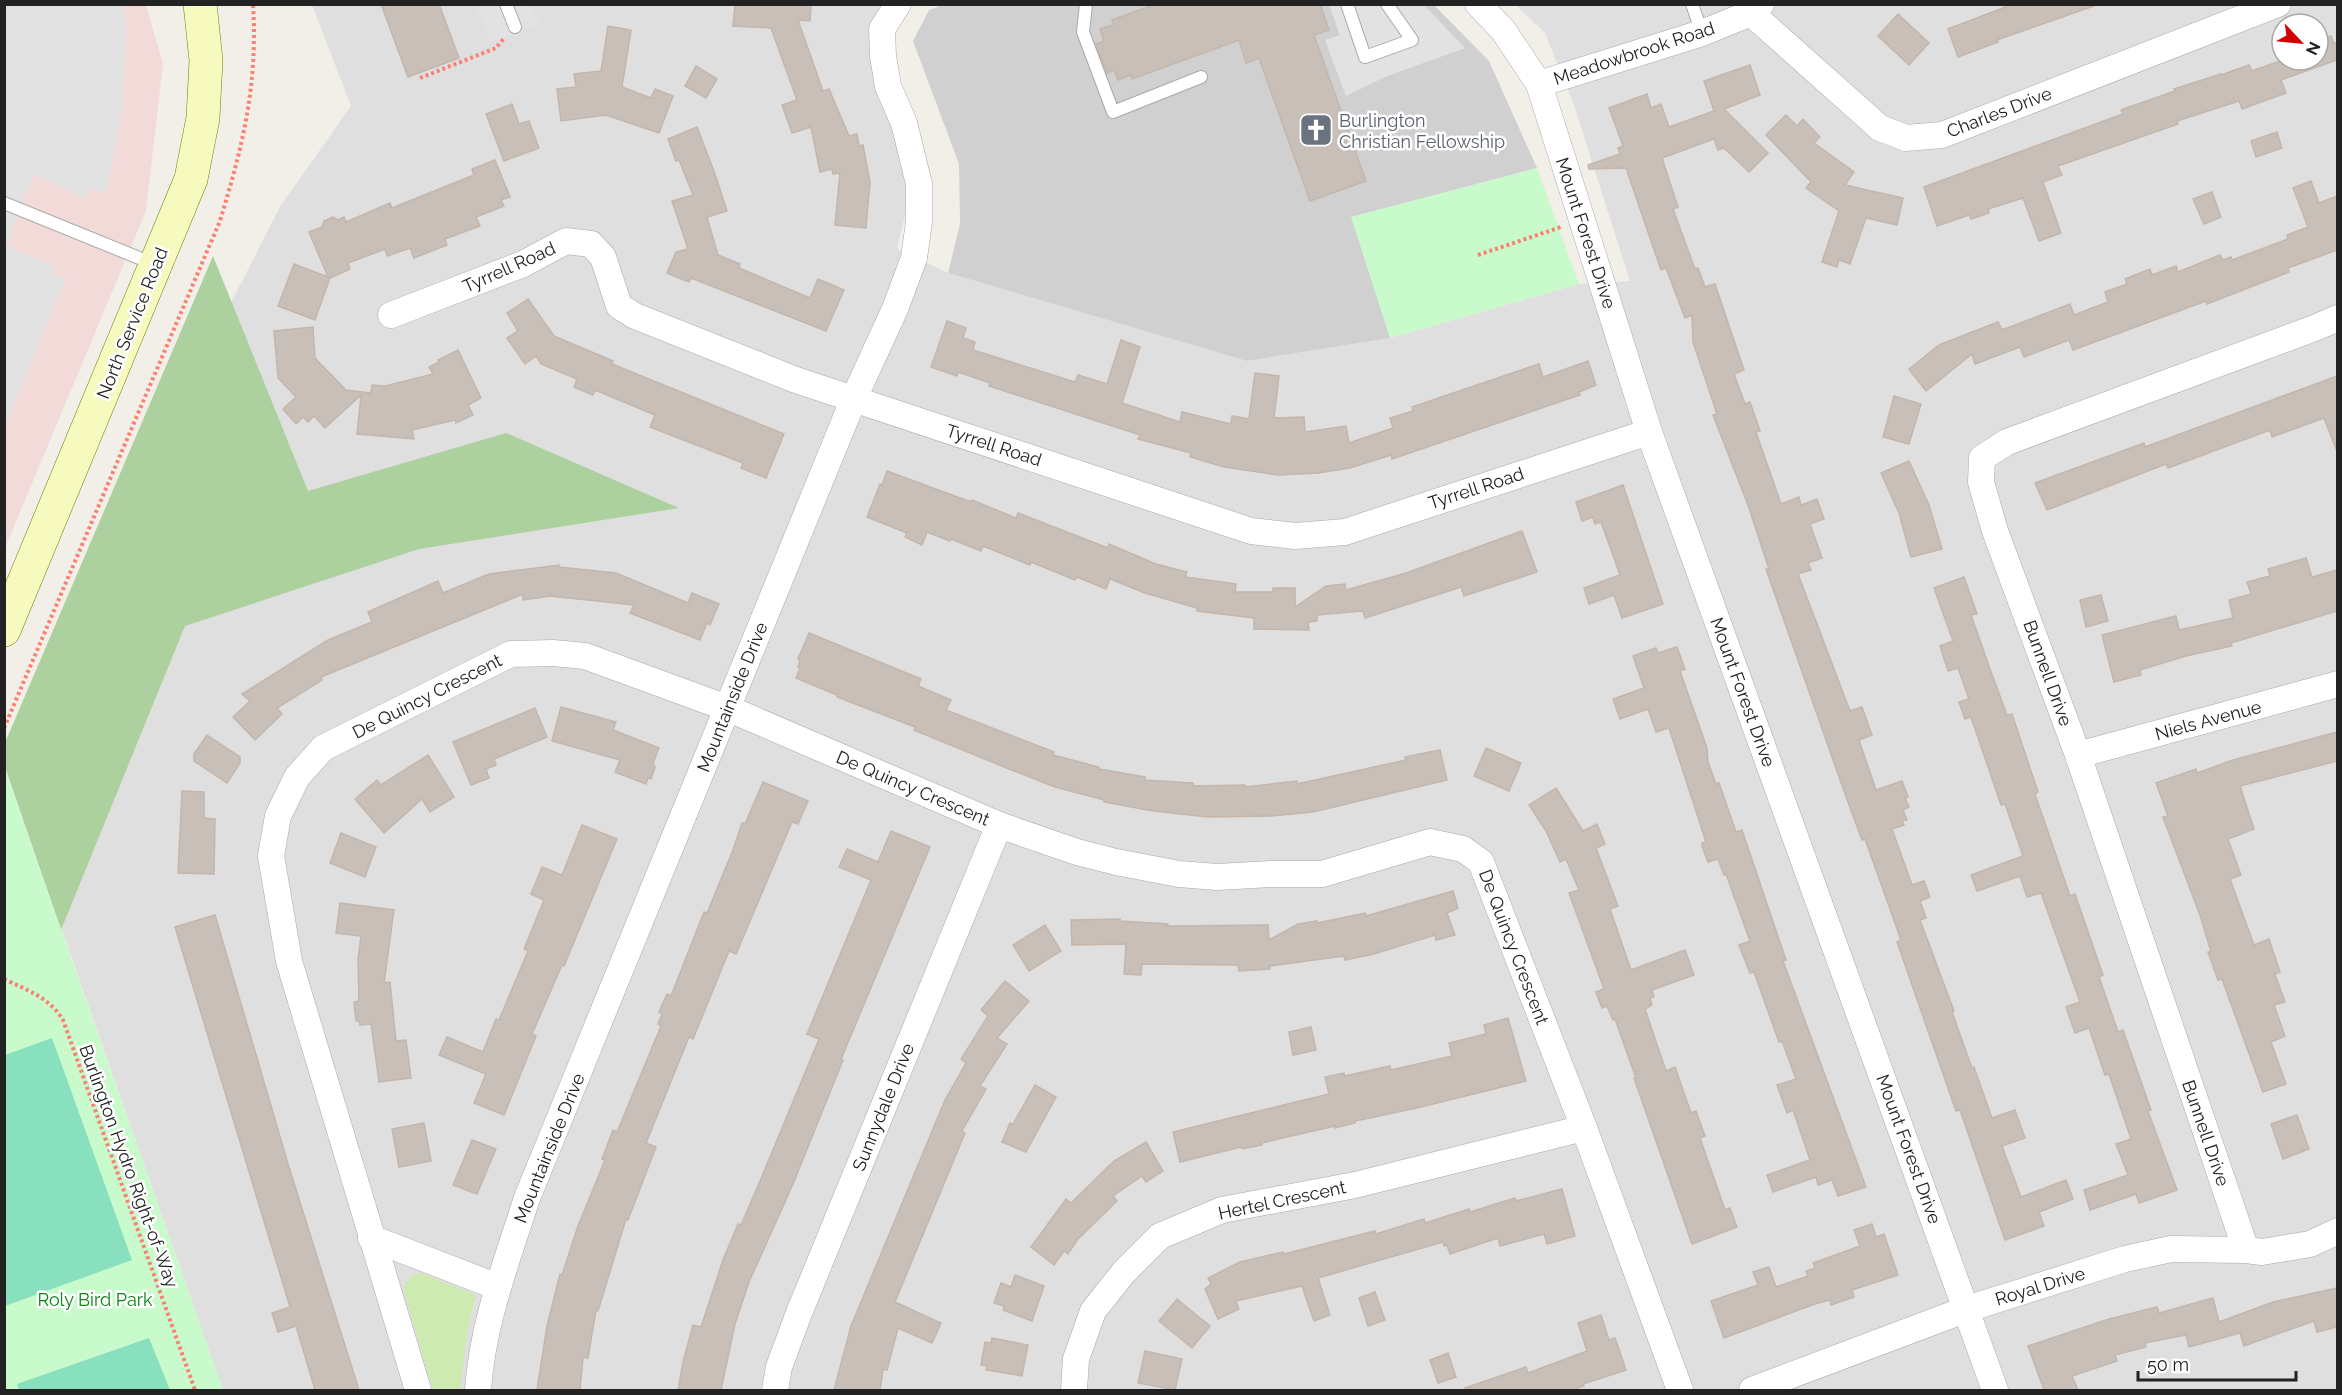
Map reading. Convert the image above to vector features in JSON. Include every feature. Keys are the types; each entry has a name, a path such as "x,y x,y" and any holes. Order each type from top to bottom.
{"street":[{"name":"North Service Road","path":"4,630 191,179 203,118 206,60 201,4"},
{"name":"Mountainside Drive","path":"478,1390 479,1375 498,1287 527,1198 854,398 896,309 914,258 920,222 919,184 904,123 888,86 883,57 882,29 898,4"},
{"name":"Mount Forest Drive","path":"1478,4 1503,30 1539,84 1648,432 1995,1390"},
{"name":"Charles Drive","path":"1756,9 1880,129 1906,138 1942,135 2278,4"},
{"name":"Meadowbrook Road","path":"1539,84 1702,33 1756,9"},
{"name":"Tyrrell Road","path":"391,315 523,264 566,241 591,244 603,257 619,306 635,316 796,380 1251,531 1295,536 1345,532 1648,432"},
{"name":"Bunnell Drive","path":"2246,1250 2078,755 1995,531 1980,482 1982,458 2007,442 2337,318"},
{"name":"De Quincy Crescent","path":"418,1390 289,961 270,856 278,816 297,777 324,748 511,654 552,653 585,656 728,708 999,825 1077,852 1116,862 1179,874 1217,877 1322,874 1430,842 1464,849 1481,862 1584,1128 1680,1390"},
{"name":"Niels Avenue","path":"2078,755 2337,684"},
{"name":"Sunnydale Drive","path":"775,1390 779,1367 799,1313 999,825"},
{"name":"Hertel Crescent","path":"1074,1390 1076,1359 1093,1311 1124,1272 1160,1236 1222,1210 1355,1185 1584,1128"},
{"name":"Royal Drive","path":"1752,1390 1967,1309 2125,1259 2171,1249 2262,1252 2310,1244 2337,1231"},
{"path":"371,1238 498,1287"}],"lane":[{"path":"506,4 515,27"},
{"path":"1086,4 1083,32 1113,112 1201,77"},
{"path":"1347,4 1365,57 1412,40 1387,4"},
{"path":"1692,4 1702,33"},
{"path":"4,203 156,264"}],"path":[{"path":"4,729 220,221 240,156 249,113 255,43 253,4"},
{"path":"420,78 496,48 515,27"},
{"path":"1478,255 1581,220"},
{"name":"Burlington Hydro Right-of-Way","path":"4,979 48,1001 56,1008 63,1020 195,1390"}],"shaded area":[{"path":"5,5 146,5 163,64 146,211 5,548"},
{"path":"5,5 123,5 126,25 123,107 106,192 90,189 85,199 34,174 6,245 54,267 53,274 66,278 5,425"},
{"path":"312,5 883,5 913,182 897,249 948,273 1247,361 1390,338 1579,284 1630,281 1574,105 1545,33 1516,5 2337,5 2337,1390 223,1390 5,767 4,746 281,205 351,106"},
{"path":"476,5 532,5 539,24 490,42"},
{"path":"943,5 1434,5 1489,61 1537,168 1352,217 1390,338 1247,361 948,273 960,224 959,164 913,41 929,10"},
{"path":"1329,5 1424,5 1465,48 1385,77 1346,96 1325,40 1340,35"}],"green space":[{"path":"1537,168 1579,284 1390,338 1351,217"},
{"path":"213,256 308,491 506,433 679,508 419,549 185,626 61,930 5,767 4,745"},
{"name":"Roly Bird Park","path":"4,767 223,1390 5,1390"},
{"path":"52,1038 132,1260 5,1306 5,1055"},
{"path":"421,1273 476,1295 468,1327 460,1390 433,1390 403,1288 410,1277"},
{"path":"149,1338 170,1390 19,1390 17,1384"}],"building":[{"path":"381,4 439,4 459,58 408,77"},
{"path":"735,4 811,4 810,21 798,20 823,91 829,89 849,136 857,134 859,146 863,145 870,182 866,228 835,225 840,173 833,174 832,169 820,172 811,127 792,133 782,105 797,100 771,28 733,26"},
{"name":"Burlington Christian Fellowship","path":"1156,4 1320,4 1329,30 1314,35 1366,181 1310,201 1259,58 1246,63 1239,40 1132,79 1131,75 1118,80 1114,70 1107,73 1096,44 1104,41 1100,29 1113,25 1112,20"},
{"path":"2013,4 2094,4 2094,6 1997,40 1998,42 1958,57 1948,29"},
{"path":"1898,14 1929,43 1909,65 1878,36"},
{"path":"608,26 631,30 622,87 651,98 655,89 673,96 659,133 606,115 561,121 557,89 576,87 574,74 601,71"},
{"path":"2330,36 2334,44 2337,42 2337,60 2330,62"},
{"path":"1750,65 1760,95 1724,109 1768,153 1749,172 1724,148 1718,150 1714,139 1662,158 1678,207 1673,209 1695,269 1698,268 1705,287 1715,284 1744,370 1734,374 1745,404 1750,402 1760,431 1756,432 1781,504 1799,497 1801,505 1817,499 1824,519 1810,524 1822,558 1808,563 1811,570 1798,574 1850,711 1862,707 1872,735 1859,740 1876,790 1902,781 1908,797 1905,798 1909,807 1903,810 1907,820 1902,821 1904,825 1892,829 1912,885 1924,881 1930,897 1920,901 1926,918 1920,920 1992,1118 2015,1110 2025,1138 2002,1146 2021,1197 2066,1180 2073,1199 2039,1212 2044,1226 2005,1240 1960,1110 1956,1111 1897,942 1901,940 1865,839 1862,840 1845,794 1766,569 1769,569 1748,505 1713,415 1717,414 1693,342 1692,315 1685,318 1666,268 1661,270 1626,168 1589,169 1588,165 1620,154 1618,148 1623,146 1609,108 1647,94 1651,108 1661,104 1669,127 1714,111 1704,81"},
{"path":"2249,65 2252,71 2270,65 2270,72 2303,72 2281,80 2286,93 2242,109 2239,101 2177,121 2178,124 2058,166 2062,175 2043,182 2061,233 2039,241 2023,198 1988,209 1989,213 1971,219 1969,215 1937,226 1924,187 2123,114 2121,110 2175,91 2174,89"},
{"path":"696,66 717,79 706,98 685,86"},
{"path":"512,104 519,124 529,121 539,148 504,161 486,114"},
{"path":"1786,115 1797,126 1803,119 1820,137 1814,143 1854,172 1845,185 1903,198 1897,225 1866,218 1850,264 1839,260 1837,267 1822,262 1839,211 1806,188 1811,182 1766,135"},
{"path":"697,127 727,211 707,217 718,255 740,264 739,268 810,298 818,279 844,290 826,331 691,278 689,282 667,273 676,252 688,249 672,201 693,195 668,139"},
{"path":"2277,132 2282,148 2256,157 2251,141"},
{"path":"495,160 510,197 501,200 504,206 476,217 480,226 445,239 447,245 414,258 410,248 387,256 385,249 348,263 350,269 330,278 315,320 278,306 294,264 328,277 309,232 322,227 324,221 333,217 338,220 344,217 346,222 390,203 392,208 474,175 472,169"},
{"path":"2311,181 2319,203 2337,196 2337,250 2288,268 2289,272 2207,304 2206,301 2073,350 2069,340 2024,357 2020,347 1975,364 1972,354 1926,391 1909,369 1939,345 1998,322 2002,330 2070,304 2074,315 2108,302 2105,292 2127,284 2125,279 2150,269 2152,275 2176,266 2178,272 2220,255 2223,260 2231,257 2232,260 2288,239 2287,235 2308,227 2293,188"},
{"path":"2212,192 2221,217 2204,224 2193,199"},
{"path":"528,299 554,336 613,361 612,364 784,434 766,478 741,468 743,463 650,427 655,415 595,390 593,395 574,387 577,379 541,364 536,356 525,364 507,338 518,331 507,313"},
{"path":"947,321 966,328 963,338 975,342 973,350 1075,382 1078,375 1107,384 1121,340 1140,347 1122,403 1180,422 1182,412 1231,424 1232,416 1249,419 1255,373 1279,376 1274,418 1304,417 1305,432 1346,426 1349,443 1393,428 1390,418 1413,411 1412,407 1539,364 1543,377 1588,361 1596,385 1579,392 1580,395 1392,459 1391,455 1350,468 1318,473 1278,475 1224,467 1190,457 1191,453 1138,439 1140,435 989,386 990,383 958,372 957,376 931,367"},
{"path":"313,327 315,358 346,390 371,393 372,385 385,386 433,374 429,367 458,350 481,398 468,405 473,415 456,423 455,420 412,430 414,439 357,434 361,395 325,428 314,416 308,422 303,417 296,424 283,409 296,397 278,378 274,331"},
{"path":"2337,376 2336,449 2324,418 2272,437 2270,430 2168,468 2166,464 2047,510 2035,483 2144,443 2145,447"},
{"path":"1894,396 1921,404 1909,444 1883,437"},
{"path":"1909,461 1929,505 1942,549 1911,557 1899,513 1881,473"},
{"path":"887,471 971,502 972,500 1016,518 1018,513 1108,548 1109,544 1156,564 1187,572 1185,577 1236,584 1235,592 1273,592 1273,588 1295,588 1295,607 1326,586 1345,584 1346,590 1406,573 1522,531 1537,572 1464,596 1461,587 1365,618 1363,611 1317,615 1317,621 1308,622 1309,630 1254,629 1254,618 1197,611 1197,608 1145,593 1110,579 1106,589 1077,577 1075,580 1031,562 1030,565 983,546 981,551 927,532 922,545 905,537 907,533 867,517"},
{"path":"1623,485 1663,604 1622,618 1614,595 1589,604 1584,588 1620,575 1601,522 1595,524 1593,517 1582,521 1576,502"},
{"path":"2306,558 2312,577 2337,570 2337,611 2231,643 2232,646 2186,656 2140,670 2141,675 2114,682 2102,635 2176,616 2179,630 2233,618 2229,600 2251,594 2247,582 2270,576 2268,569"},
{"path":"559,565 559,567 616,573 688,603 692,593 719,604 710,625 707,623 700,640 630,613 634,605 550,596 523,600 523,594 321,677 322,680 277,708 282,714 255,740 233,717 250,701 242,694 328,640 372,622 368,612 438,581 443,593 489,574"},
{"path":"1964,577 1977,614 1971,615 2007,715 2012,714 2038,792 2035,794 2070,896 2075,894 2103,975 2099,977 2118,1032 2123,1030 2151,1110 2148,1111 2177,1190 2139,1203 2136,1194 2090,1210 2084,1190 2128,1175 2116,1144 2131,1139 2109,1074 2105,1075 2089,1028 2075,1033 2066,1007 2080,1002 2041,893 2027,897 2020,876 1977,891 1971,875 2023,856 2005,804 2001,805 1971,717 1965,719 1959,702 1969,699 1958,668 1948,671 1940,646 1953,641 1934,588"},
{"path":"2101,595 2108,621 2086,627 2080,600"},
{"path":"809,633 921,679 918,686 951,700 946,710 1054,752 1053,755 1099,767 1099,769 1145,777 1145,780 1193,783 1193,786 1245,785 1245,787 1297,781 1297,784 1406,760 1405,757 1440,750 1447,780 1313,812 1271,816 1208,817 1153,811 1104,802 1104,800 1055,787 1009,769 796,678 800,668 798,659"},
{"path":"1677,647 1685,669 1680,671 1707,748 1708,762 1716,784 1719,783 1736,832 1742,830 1786,960 1783,961 1866,1187 1838,1196 1832,1180 1818,1185 1816,1177 1773,1192 1767,1175 1810,1160 1793,1110 1787,1113 1777,1085 1796,1079 1782,1041 1779,1042 1754,972 1750,973 1739,945 1750,941 1726,874 1724,875 1718,859 1708,862 1702,846 1702,843 1706,842 1669,728 1656,732 1648,709 1620,719 1613,699 1644,688 1633,656 1656,648 1658,653"},
{"path":"561,707 616,722 613,730 659,748 653,763 655,767 651,779 648,778 646,784 615,772 620,760 552,741"},
{"path":"535,708 547,737 494,759 496,765 486,769 489,778 471,785 453,742"},
{"path":"2337,732 2337,761 2240,786 2254,829 2228,839 2241,875 2230,879 2254,945 2269,939 2280,972 2275,974 2285,1002 2274,1005 2285,1036 2271,1042 2286,1084 2263,1092 2222,979 2218,980 2208,952 2211,952 2201,918 2163,817 2168,816 2156,783 2196,769 2197,773 2233,760"},
{"path":"207,735 240,757 240,763 227,783 194,761 194,754"},
{"path":"1486,748 1521,763 1509,791 1474,776"},
{"path":"428,755 454,797 430,812 422,799 384,833 355,799 377,780 381,785"},
{"path":"763,782 808,801 798,824 792,822 736,954 729,951 693,1039 689,1037 646,1143 656,1147 628,1220 626,1219 598,1311 596,1310 588,1358 583,1357 580,1390 537,1390 547,1326 560,1274 562,1275 578,1226 605,1160 602,1159 613,1130 617,1132 661,1026 658,1024 662,1014 659,1012 667,994 671,996 704,912 707,913 733,850 742,823 745,824"},
{"path":"1556,788 1583,831 1597,824 1605,844 1596,848 1618,906 1610,909 1631,970 1685,950 1694,975 1652,990 1654,997 1650,998 1652,1005 1645,1009 1666,1071 1675,1067 1691,1113 1696,1111 1705,1136 1700,1138 1725,1210 1730,1208 1737,1227 1692,1244 1615,1019 1613,1020 1607,1006 1602,1008 1596,992 1604,989 1569,893 1579,890 1566,859 1560,862 1546,831 1529,805"},
{"path":"182,791 204,792 204,818 215,819 214,874 178,873"},
{"path":"582,825 617,839 564,966 562,965 532,1034 536,1036 504,1115 474,1103 486,1074 439,1055 447,1037 483,1052 528,951 524,949 544,900 531,894 542,867 562,875"},
{"path":"891,831 930,847 841,1059 843,1060 793,1184 749,1282 735,1324 721,1390 678,1390 693,1325 701,1327 723,1260 738,1224 741,1225 819,1039 807,1034 871,880 839,867 847,849 878,862"},
{"path":"341,833 376,847 365,877 330,863"},
{"path":"1453,891 1458,908 1447,913 1455,935 1436,940 1435,935 1374,954 1345,960 1344,956 1270,966 1270,969 1239,971 1238,965 1142,964 1141,975 1124,974 1126,944 1072,945 1071,920 1120,919 1120,921 1168,924 1167,926 1268,925 1269,940 1298,924 1317,921 1317,923 1365,913 1366,916"},
{"path":"340,903 394,910 384,983 390,982 396,1041 406,1040 411,1078 379,1082 371,1024 360,1025 359,1021 356,1021 354,1002 359,1001 358,960 361,936 336,933"},
{"path":"215,915 288,1164 359,1390 315,1390 296,1326 278,1332 272,1313 290,1307 175,927"},
{"path":"1045,925 1061,951 1029,971 1013,945"},
{"path":"1005,981 1029,1001 997,1038 1007,1044 980,1086 986,1089 962,1131 965,1133 895,1302 941,1323 932,1343 898,1328 887,1370 883,1369 880,1390 834,1390 851,1326 945,1100 966,1063 961,1059 988,1016 981,1010"},
{"path":"1508,1018 1526,1081 1355,1121 1355,1123 1335,1128 1335,1126 1261,1143 1262,1145 1242,1149 1241,1147 1180,1162 1173,1132 1329,1094 1325,1077 1344,1073 1345,1076 1390,1066 1391,1070 1452,1056 1449,1043 1486,1034 1484,1025"},
{"path":"1311,1027 1316,1050 1293,1055 1289,1032"},
{"path":"1035,1085 1056,1097 1026,1152 1002,1142 1010,1123 1013,1124"},
{"path":"2297,1115 2309,1149 2283,1159 2271,1124"},
{"path":"424,1123 431,1161 399,1167 392,1129"},
{"path":"472,1140 496,1149 477,1194 453,1185"},
{"path":"1146,1142 1163,1171 1146,1182 1142,1176 1113,1196 1117,1201 1078,1239 1068,1254 1064,1251 1054,1265 1031,1247 1066,1199 1071,1203 1114,1161"},
{"path":"1562,1189 1575,1236 1547,1244 1544,1234 1500,1246 1498,1238 1450,1254 1447,1245 1444,1246 1443,1242 1318,1278 1330,1315 1314,1321 1302,1286 1236,1301 1239,1309 1218,1319 1205,1289 1211,1284 1208,1278 1240,1262 1283,1252 1284,1254 1375,1231 1376,1234 1424,1219 1425,1223 1469,1209 1470,1212 1515,1198 1516,1201"},
{"path":"1872,1224 1876,1237 1884,1234 1898,1275 1852,1290 1854,1297 1831,1305 1830,1300 1815,1304 1724,1338 1711,1301 1758,1285 1753,1272 1769,1267 1776,1287 1808,1276 1806,1271 1815,1268 1813,1263 1860,1246 1854,1230"},
{"path":"1015,1275 1044,1286 1032,1321 1003,1310 1004,1306 994,1303 1001,1283 1011,1287"},
{"path":"2337,1288 2337,1327 2317,1332 2314,1321 2244,1346 2240,1333 2189,1347 2186,1335 2145,1343 2146,1347 2115,1355 2117,1361 2072,1376 2078,1390 2044,1390 2028,1346 2109,1319 2157,1307 2159,1313 2213,1298 2219,1322 2273,1302"},
{"path":"1375,1292 1385,1320 1368,1326 1359,1298"},
{"path":"1177,1299 1210,1326 1192,1348 1159,1321"},
{"path":"1601,1315 1609,1340 1615,1338 1626,1370 1583,1384 1584,1386 1572,1390 1466,1390 1465,1388 1526,1367 1528,1373 1587,1351 1578,1323"},
{"path":"992,1338 1028,1345 1022,1376 986,1370 987,1366 981,1365 985,1342 991,1343"},
{"path":"1145,1351 1182,1359 1175,1390 1138,1383"},
{"path":"1448,1353 1456,1377 1438,1383 1430,1360"}],"place":[{"name":"Burlington Christian Fellowship","path":"1316,130"}]}
